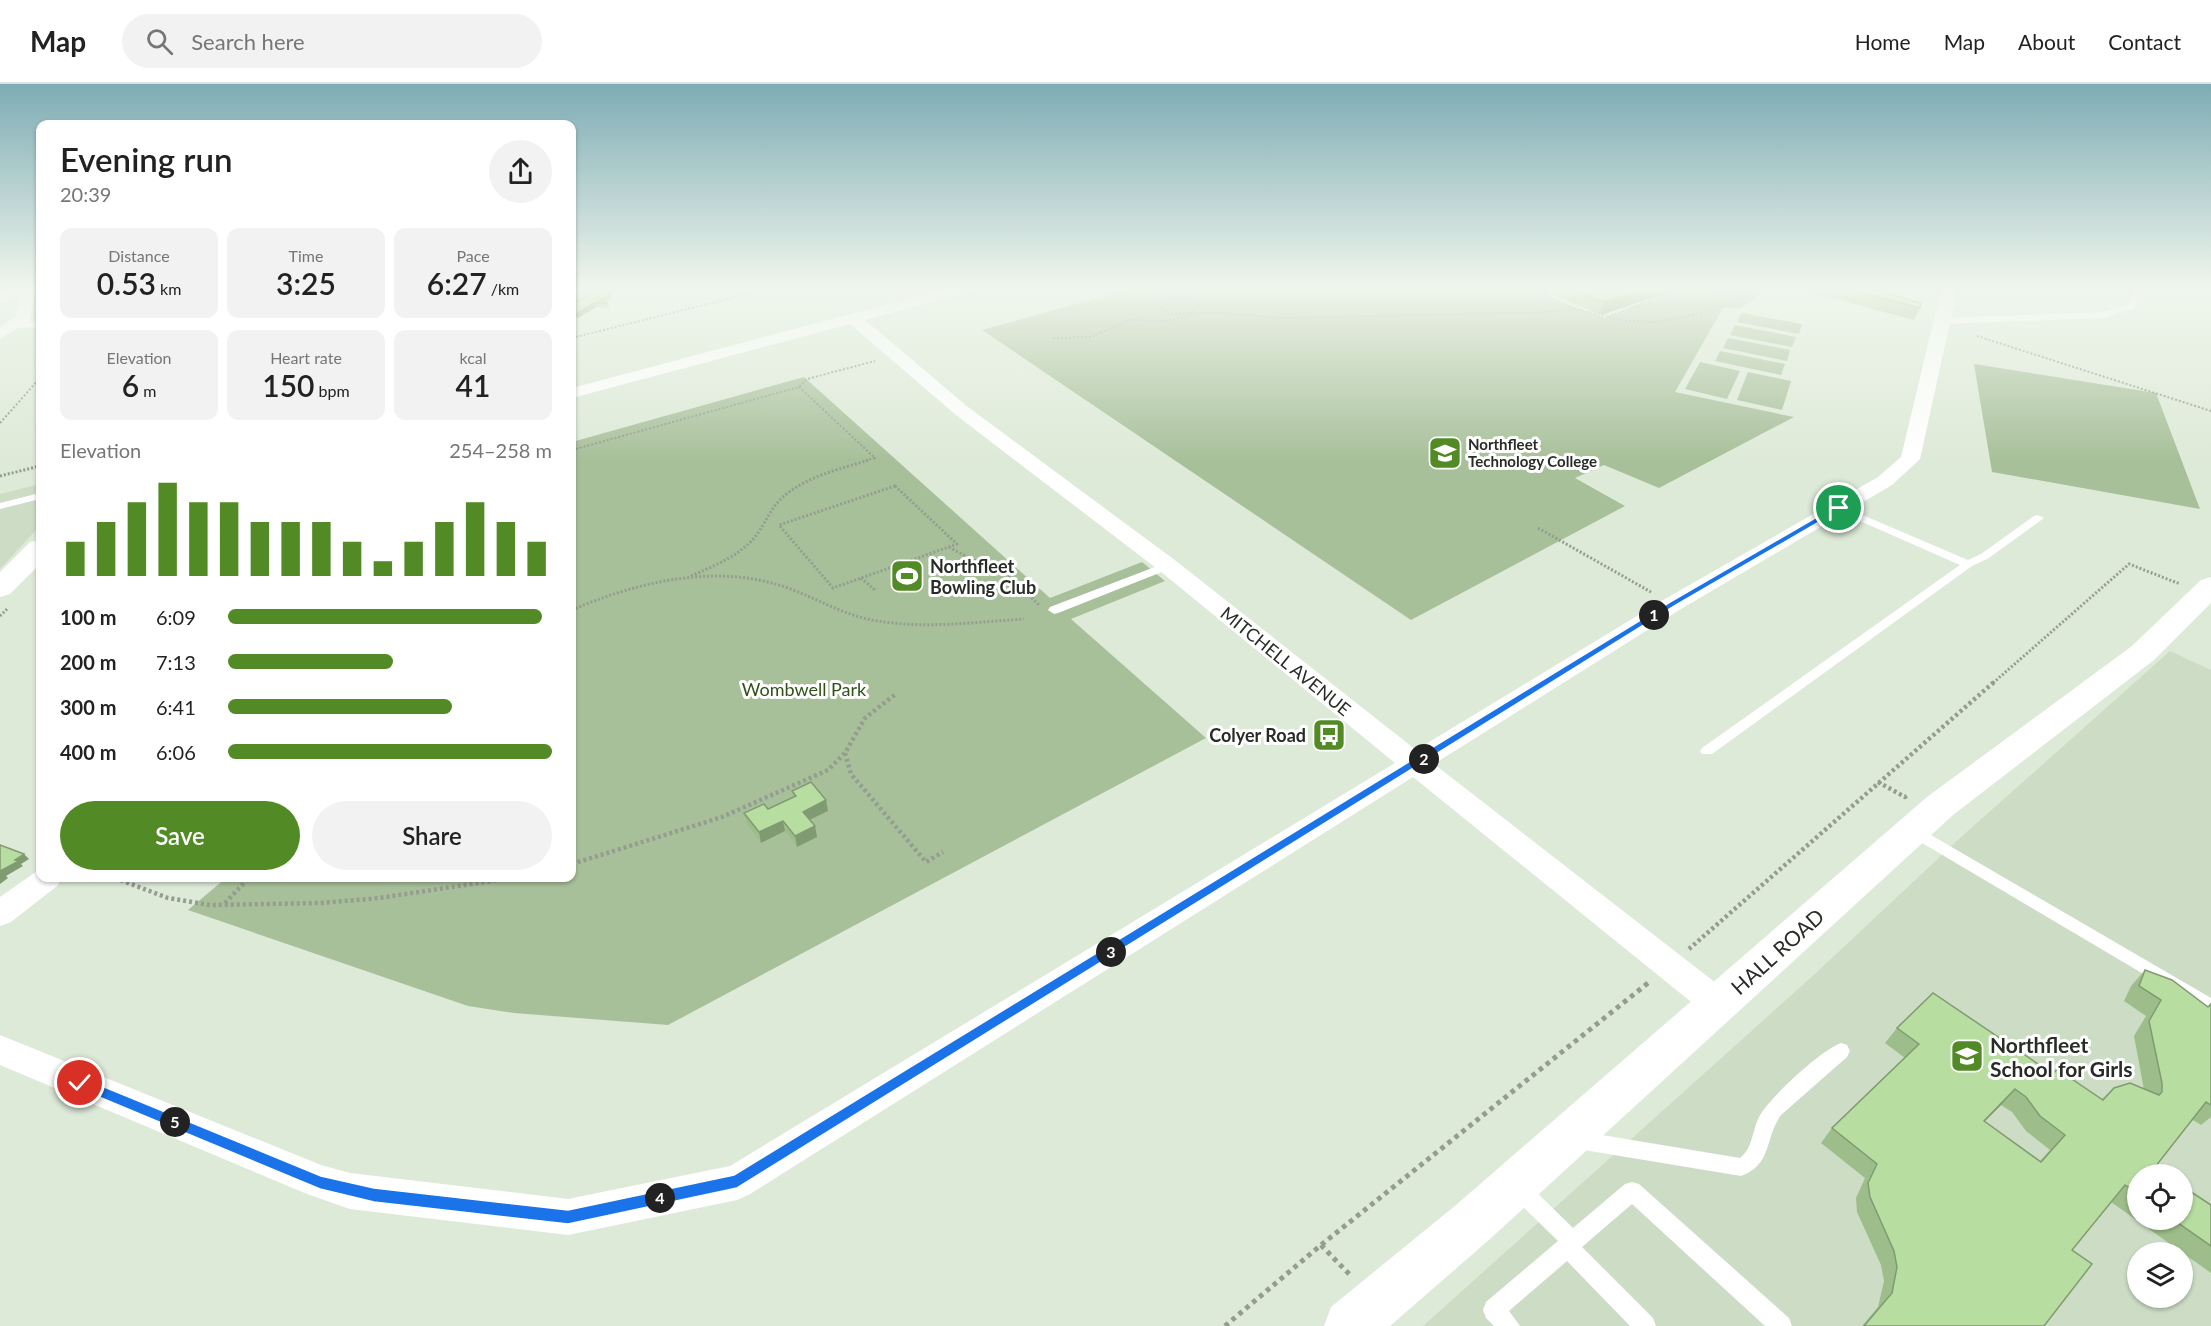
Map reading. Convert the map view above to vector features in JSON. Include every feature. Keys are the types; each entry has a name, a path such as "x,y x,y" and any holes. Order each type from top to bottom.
{"street":[{"path":"576,392 758,344"},
{"name":"MITCHELL AVENUE","path":"883,344 962,411 1168,566 1668,967 1718,1004"},
{"path":"0,1050 336,1188 374,1195 568,1217 737,1182 1673,604 1885,481 1910,459 1937,344"},
{"path":"0,588 36,552"},
{"name":"HALL ROAD","path":"1350,1326 1514,1185 1940,806 2144,653 2208,590"},
{"path":"0,914 42,882"}],"lane":[{"path":"0,506 36,497"},
{"path":"1839,508 1968,564"},
{"path":"1707,751 1968,564 1985,556 2038,518"},
{"path":"1054,610 1168,566"},
{"path":"1912,831 2211,1007"},
{"path":"1567,1137 1741,1167 1752,1163 1757,1156 1768,1118 1841,1051"},
{"path":"1514,1185 1645,1326"},
{"path":"1509,1326 1494,1310 1632,1191 1781,1326"}],"path":[{"path":"2000,344 2211,411"},
{"path":"576,449 799,387 807,379 896,355"},
{"path":"0,423 36,382"},
{"path":"688,578 733,556 746,546 760,530 770,510 791,490 820,476 876,458 799,387"},
{"path":"0,476 36,467"},
{"path":"895,486 957,544 949,547 833,588 779,525 895,486"},
{"path":"1538,528 1673,604"},
{"path":"949,547 962,555 997,564 1036,604 1054,610"},
{"path":"947,573 968,567 962,561 962,555"},
{"path":"1225,1326 1340,1230 1668,967 2129,564 2208,590"},
{"path":"576,608 621,591 688,578 735,578 775,584 841,612 886,623 940,626 1024,619"},
{"path":"861,578 873,591 876,591"},
{"path":"576,863 678,833 753,804 828,770 845,753 865,718 897,693"},
{"path":"845,753 851,774 926,862 943,852"},
{"path":"126,882 193,906 224,903 321,903 379,898 485,882"},
{"path":"224,903 245,882"}],"shaded area":[{"path":"36,485 36,530 0,569 0,494"},
{"name":"Northfleet School for Girls","path":"2170,651 2211,670 2211,1326 1423,1326 1817,972 1960,838"}],"green space":[{"name":"Northfleet Technology College","path":"1003,344 1702,344 1675,392 1794,417 1659,488 1604,465 1575,478 1625,506 1411,620"},
{"path":"1725,344 1759,344 1790,350 1787,361 1723,348"},
{"path":"1776,344 1793,344 1792,347"},
{"path":"1720,351 1785,364 1781,375 1715,361"},
{"path":"1700,362 1740,371 1727,399 1685,389"},
{"path":"1974,364 2156,393 2200,509 1992,472"},
{"path":"1748,372 1791,381 1782,410 1737,400"},
{"name":"Wombwell Park","path":"804,377 1050,598 1142,562 1165,581 1071,619 1206,738 668,1025 514,1013 468,1006 188,910 221,882 576,882 576,441"}],"building":[{"path":"811,782 826,800 803,812 815,826 795,836 783,821 759,832 744,813 764,804 768,809 796,796 792,791"},
{"path":"0,845 24,854 15,860 19,861 0,871"},
{"path":"2145,970 2172,980 2208,1007 2211,1004 2211,1105 2206,1102 2157,1164 2127,1164 2127,1186 2125,1185 2072,1250 2092,1264 2044,1326 1864,1326 1892,1293 1897,1267 1894,1251 1870,1197 1868,1183 1877,1164 1832,1128 1919,1044 1897,1028 1933,993 2053,1074 2057,1069 2103,1100 2114,1088 2130,1083 2159,1095 2162,1092 2162,1083 2149,1021 2161,1000 2139,986","holes":["2015,1089 2026,1097 2040,1116 2065,1135 2041,1162 1984,1121"]},
{"path":"2193,1193 2211,1205 2211,1246 2188,1230 2193,1230"}],"place":[{"name":"Northfleet Technology College","path":"1445,453"},
{"name":"Northfleet Bowling Club","path":"907,576"},
{"name":"Colyer Road","path":"1329,735"},
{"name":"Northfleet School for Girls","path":"1967,1056"}],"route":[{"path":"80,1083 320,1182 336,1188 374,1195 568,1217 737,1182 1673,604 1839,508"}]}
